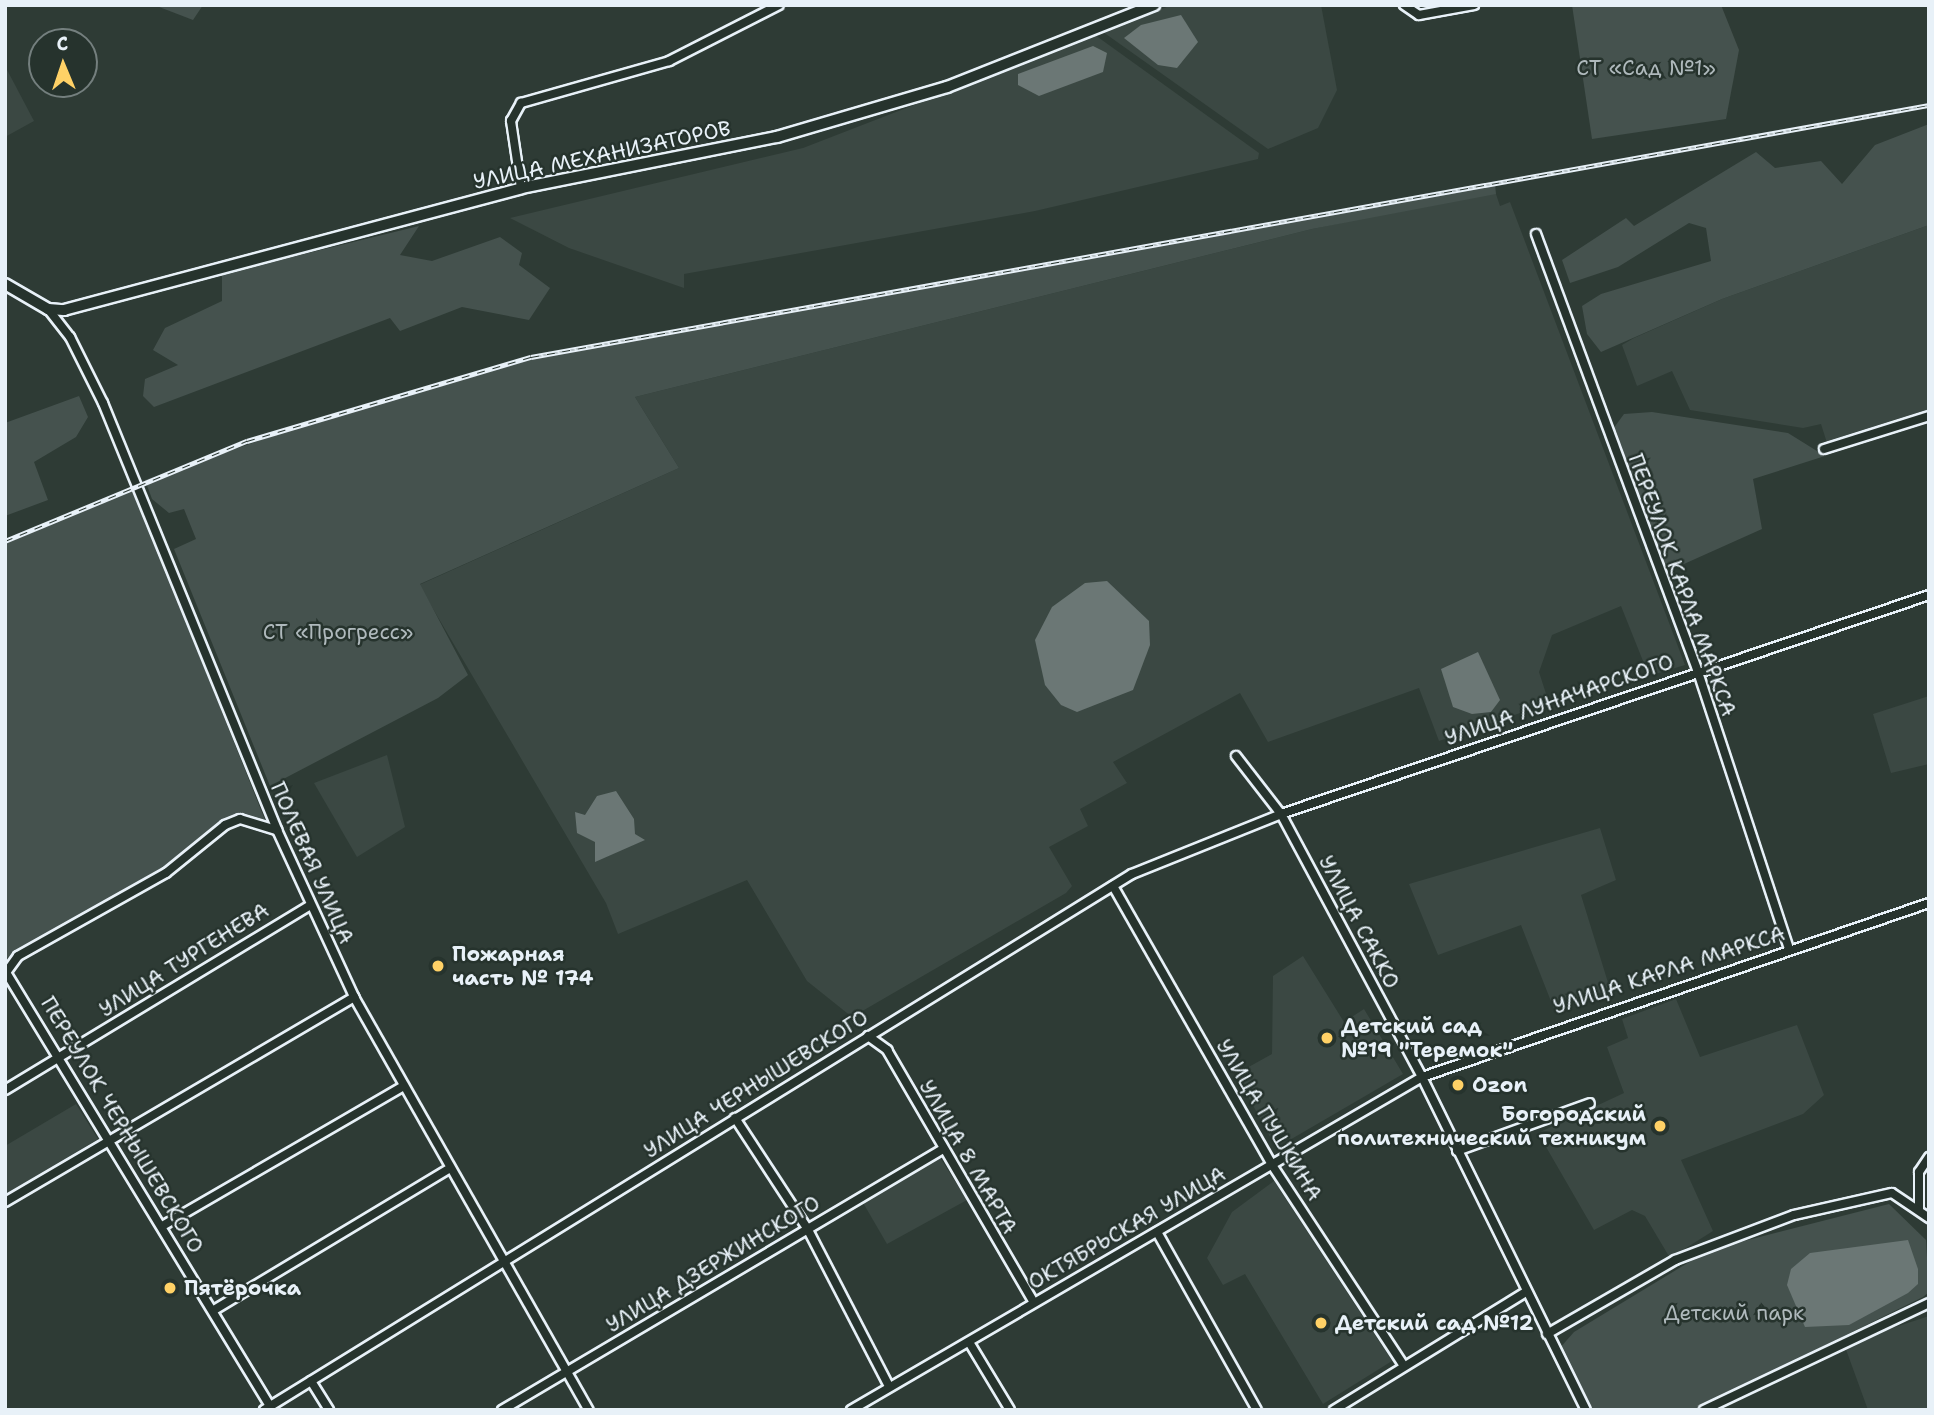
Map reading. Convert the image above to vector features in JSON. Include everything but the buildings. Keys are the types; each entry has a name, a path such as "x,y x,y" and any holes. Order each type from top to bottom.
{"street":[{"path":"521,188 511,121 521,103 669,61 779,5"},
{"name":"УЛИЦА МЕХАНИЗАТОРОВ","path":"48,309 521,188 777,137 947,87 1154,5"},
{"path":"1404,5 1419,15 1474,5"},
{"name":"ПЕРЕУЛОК КАРЛА МАРКСА","path":"1536,234 1698,672 1789,949"},
{"path":"5,285 48,309"},
{"name":"ПОЛЕВАЯ УЛИЦА","path":"48,309 70,337 103,403 277,830 354,997 447,1170 589,1410"},
{"path":"1824,449 1929,416"},
{"name":"УЛИЦА ЛУНАЧАРСКОГО","path":"1281,814 1929,595"},
{"name":"УЛИЦА САККО","path":"1236,756 1281,814 1422,1077 1586,1410"},
{"name":"УЛИЦА ЧЕРНЫШЕВСКОГО","path":"267,1408 1113,886 1281,814"},
{"path":"6,974 18,956 166,873 225,825 240,820 277,830"},
{"name":"УЛИЦА ПУШКИНА","path":"1113,886 1272,1165 1404,1366"},
{"name":"УЛИЦА КАРЛА МАРКСА","path":"1422,1077 1929,902"},
{"name":"УЛИЦА ТУРГЕНЕВА","path":"5,1090 310,905"},
{"name":"ПЕРЕУЛОК ЧЕРНЫШЕВСКОГО","path":"6,974 61,1056 110,1143 164,1225 267,1408"},
{"path":"5,1202 110,1143 354,997"},
{"name":"УЛИЦА 8 МАРТА","path":"868,1036 887,1050 1033,1301"},
{"name":"ОКТЯБРЬСКАЯ УЛИЦА","path":"851,1410 969,1342 1033,1301 1422,1077"},
{"path":"164,1225 402,1087"},
{"path":"1457,1152 1590,1103"},
{"path":"735,1118 807,1228 890,1386"},
{"name":"УЛИЦА ДЗЕРЖИНСКОГО","path":"502,1410 943,1149"},
{"path":"1919,1209 1919,1172 1929,1157"},
{"path":"214,1310 447,1170"},
{"path":"1547,1334 1665,1265 1737,1233 1892,1193 1929,1218"},
{"path":"1157,1232 1257,1410"},
{"path":"1334,1410 1526,1292"},
{"path":"1704,1410 1714,1408 1929,1303"},
{"path":"969,1342 1010,1410"},
{"path":"311,1381 329,1410"}],"shaded area":[{"path":"1172,5 1321,5 1337,90 1318,128 1268,149 1103,32"},
{"path":"1181,15 1198,42 1177,68 1158,65 1124,38 1141,25"},
{"path":"1095,35 1259,153 1258,159 1035,211 684,274 684,288 569,248 510,218 803,148"},
{"path":"1093,46 1107,53 1103,72 1039,96 1018,85 1018,74"},
{"path":"5,66 34,121 5,137"},
{"path":"1484,193 1496,194 1500,206 1510,202 1685,665 1649,676 1621,606 1552,635 1539,672 1549,703 1439,741 1419,688 1268,742 1240,693 1113,762 1127,783 1080,809 1088,826 1049,847 1072,886 1066,893 852,1017 807,981 747,880 618,934 606,903 419,585 679,468 635,397 1312,229"},
{"path":"1929,225 1929,411 1827,443 1821,424 1803,428 1690,410 1672,371 1637,386 1622,345 1634,338 1722,299"},
{"path":"1107,581 1149,621 1150,645 1133,690 1077,712 1061,705 1045,685 1035,640 1052,607 1085,583"},
{"path":"1478,652 1500,700 1491,712 1472,714 1453,707 1441,669"},
{"path":"1929,696 1929,764 1891,773 1873,714"},
{"path":"387,755 405,827 357,857 314,783"},
{"path":"616,791 634,819 635,834 645,840 595,862 595,842 577,833 575,812 585,815 597,796"},
{"path":"1600,828 1616,880 1581,895 1610,989 1554,1009 1521,925 1438,955 1409,884"},
{"name":"Детский сад №19 \"Теремок\"","path":"1303,956 1344,1022 1364,1009 1403,1074 1276,1148 1236,1074 1272,1054 1273,976"},
{"name":"Богородский политехнический техникум","path":"1676,999 1700,1057 1797,1025 1824,1095 1803,1114 1681,1160 1713,1231 1670,1258 1645,1216 1632,1210 1594,1230 1538,1133 1624,1093 1607,1047 1628,1038 1622,1019"},
{"path":"76,1104 98,1139 5,1195 5,1146"},
{"path":"939,1156 967,1200 887,1244 862,1201"},
{"name":"Детский сад №12","path":"1274,1181 1392,1361 1323,1404 1245,1274 1223,1285 1207,1258 1232,1212"},
{"path":"1908,1240 1918,1269 1918,1284 1908,1293 1849,1325 1805,1327 1787,1285 1791,1269 1810,1253"},
{"path":"1929,1316 1929,1410 1868,1410 1844,1344"}],"green space":[{"path":"154,5 203,5 193,20"},
{"name":"СТ «Сад №1»","path":"1572,5 1721,5 1739,50 1726,119 1592,139"},
{"path":"1929,124 1929,225 1722,299 1601,352 1587,334 1582,306 1601,294 1711,261 1706,228 1689,223 1618,267 1570,283 1562,260 1626,218 1634,226 1756,152 1775,168 1821,161 1842,184 1875,145"},
{"name":"СТ «Прогресс»","path":"1495,184 1496,194 1312,229 635,397 679,468 420,584 468,675 438,698 270,786 174,549 196,539 184,509 169,513 152,499 145,480 354,408 530,358"},
{"path":"419,226 400,255 432,261 500,237 522,253 519,265 550,288 529,320 462,307 400,331 390,318 154,407 143,396 145,379 178,365 153,350 165,328 222,301 222,274"},
{"path":"79,396 88,417 76,437 34,462 48,500 5,516 5,423"},
{"path":"1652,412 1788,433 1825,456 1753,479 1762,529 1675,568 1664,563 1613,429 1624,414"},
{"path":"133,489 265,820 230,817 163,867 5,959 5,544"},
{"name":"Детский парк","path":"1889,1204 1926,1240 1929,1292 1923,1297 1694,1410 1590,1410 1559,1349 1574,1332 1709,1250"}],"railway":[{"path":"5,541 247,441 531,357 1929,105"}],"place":[{"name":"Пожарная часть № 174","path":"438,966"},
{"name":"Детский сад №19 \"Теремок\"","path":"1327,1038"},
{"name":"Ozon","path":"1458,1085"},
{"name":"Богородский политехнический техникум","path":"1660,1126"},
{"name":"Пятёрочка","path":"170,1288"},
{"name":"Детский сад №12","path":"1321,1323"}]}
